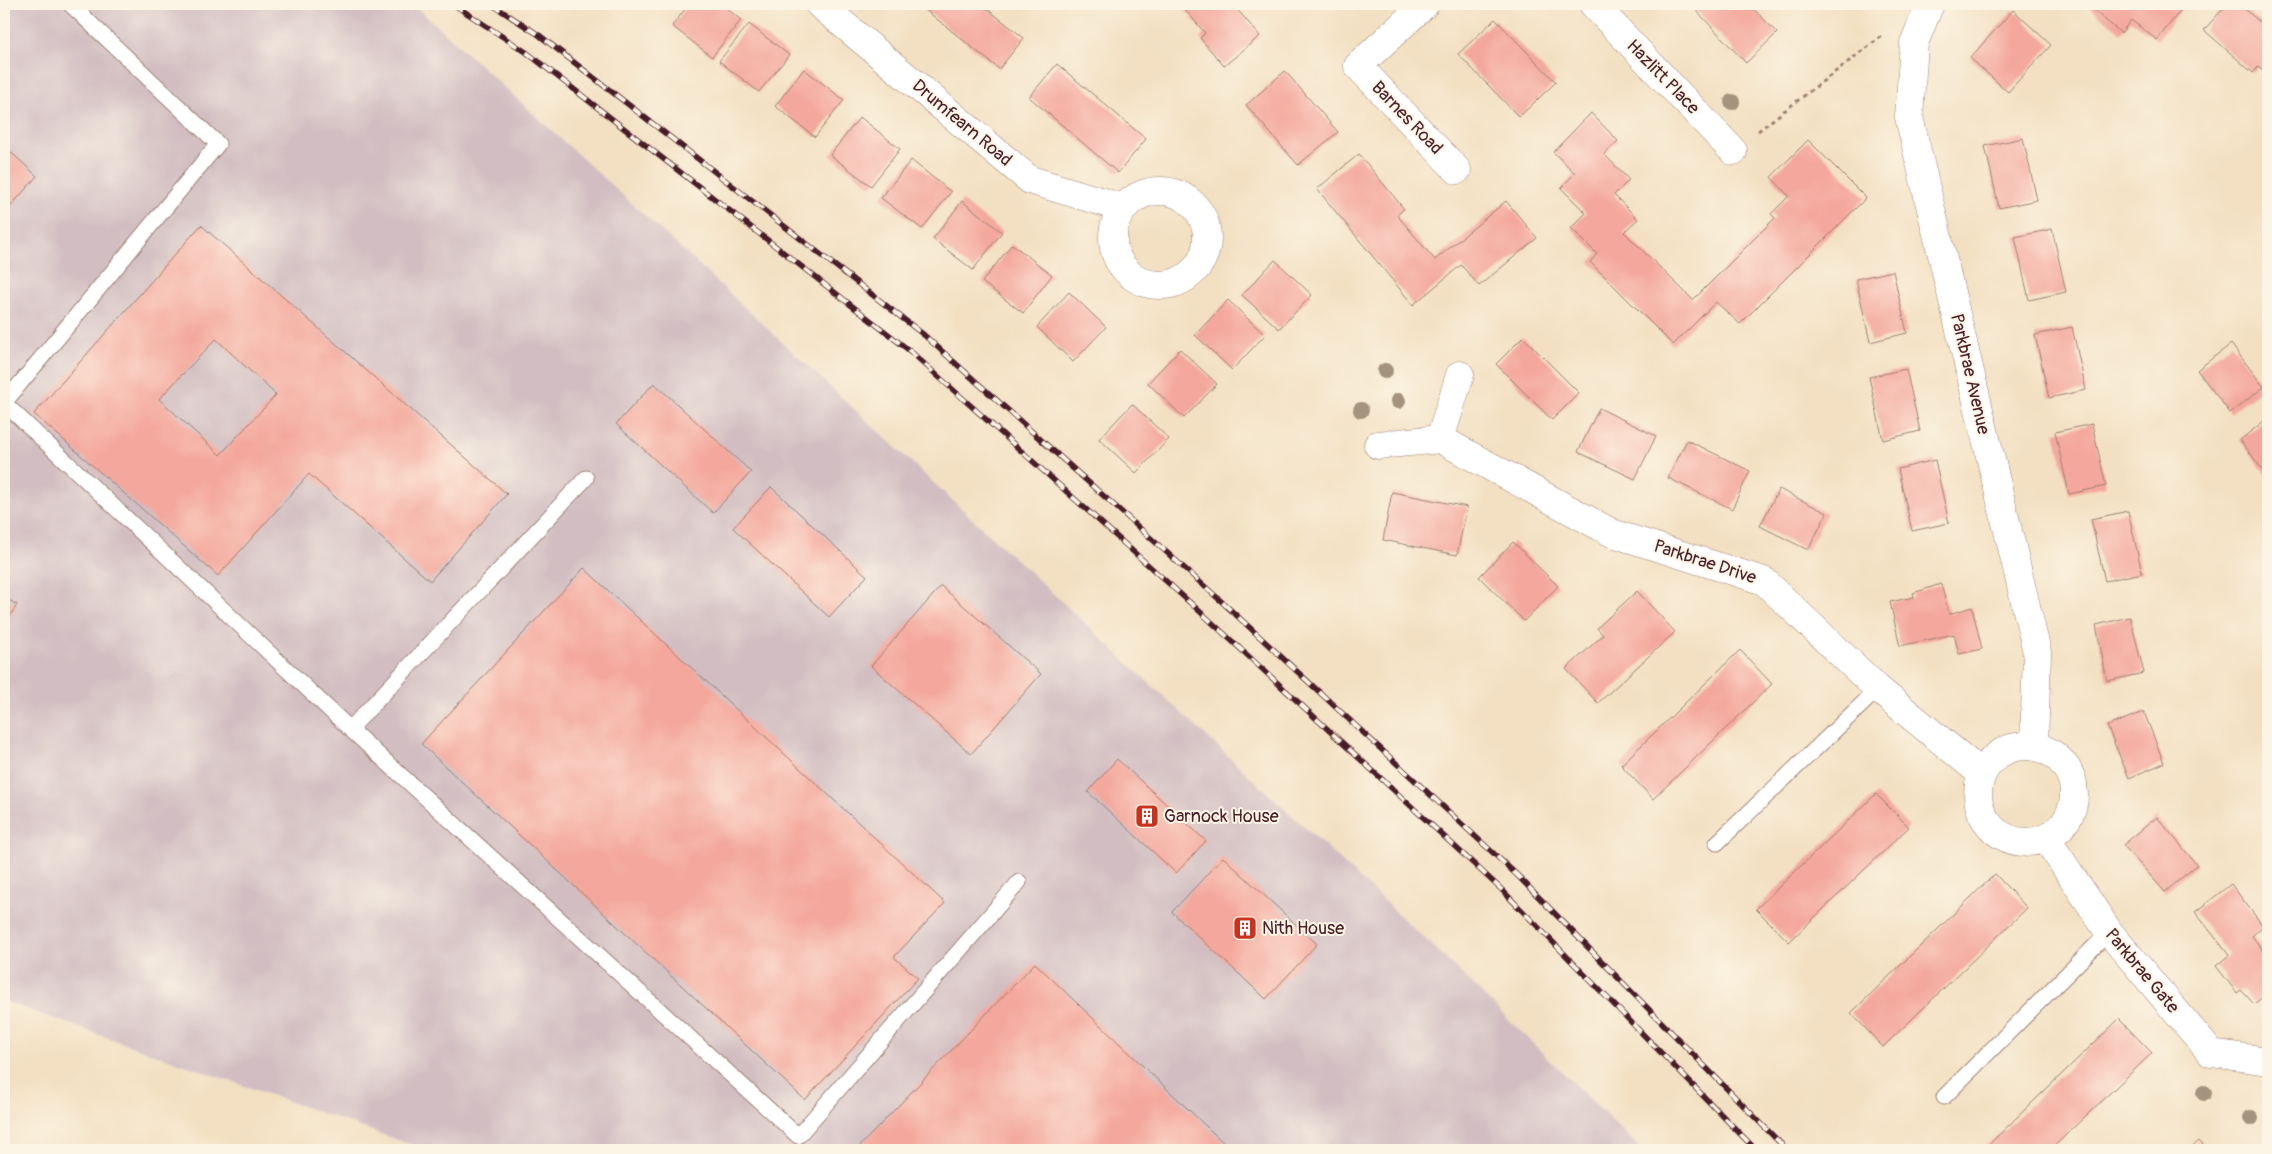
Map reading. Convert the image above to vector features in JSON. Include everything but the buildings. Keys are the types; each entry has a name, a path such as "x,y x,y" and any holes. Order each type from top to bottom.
{"street":[{"name":"Drumfearn Road","path":"819,4 1030,180 1123,208"},
{"name":"Barnes Road","path":"1425,4 1358,66 1457,170"},
{"name":"Hazlitt Place","path":"1593,4 1733,151"},
{"name":"Parkbrae Avenue","path":"1930,4 1914,43 1909,117 2037,652 2034,746"},
{"path":"1378,445 1440,438 1460,375"},
{"name":"Parkbrae Drive","path":"1440,438 1612,533 1764,581 1878,689 1982,774"},
{"path":"2018,746 2034,746 2049,751 2061,760 2070,773 2074,788 2074,803 2068,817 2059,829 2046,838 2030,842 2013,840 1998,834 1986,822 1979,806 1978,790 1982,774 1991,760 2003,751 2018,746"},
{"name":"Parkbrae Gate","path":"2046,838 2109,932 2211,1053 2268,1061"}],"lane":[{"path":"70,4 218,144 4,403 350,729 798,1136 1019,882"},
{"path":"350,729 586,478"},
{"path":"1717,843 1878,689"},
{"path":"1944,1096 2109,932"}],"path":[{"path":"1733,151 1886,33"}],"shaded area":[{"path":"4,4 413,4 686,253 1439,952 1642,1150 426,1150 4,1001"}],"railway":[{"path":"453,4 526,52 910,351 1206,617 1502,890 1756,1150"},
{"path":"491,4 539,35 924,335 1221,601 1517,875 1787,1150"}],"place":[{"name":"Garnock House","path":"1147,816"},
{"name":"Nith House","path":"1245,928"}]}
